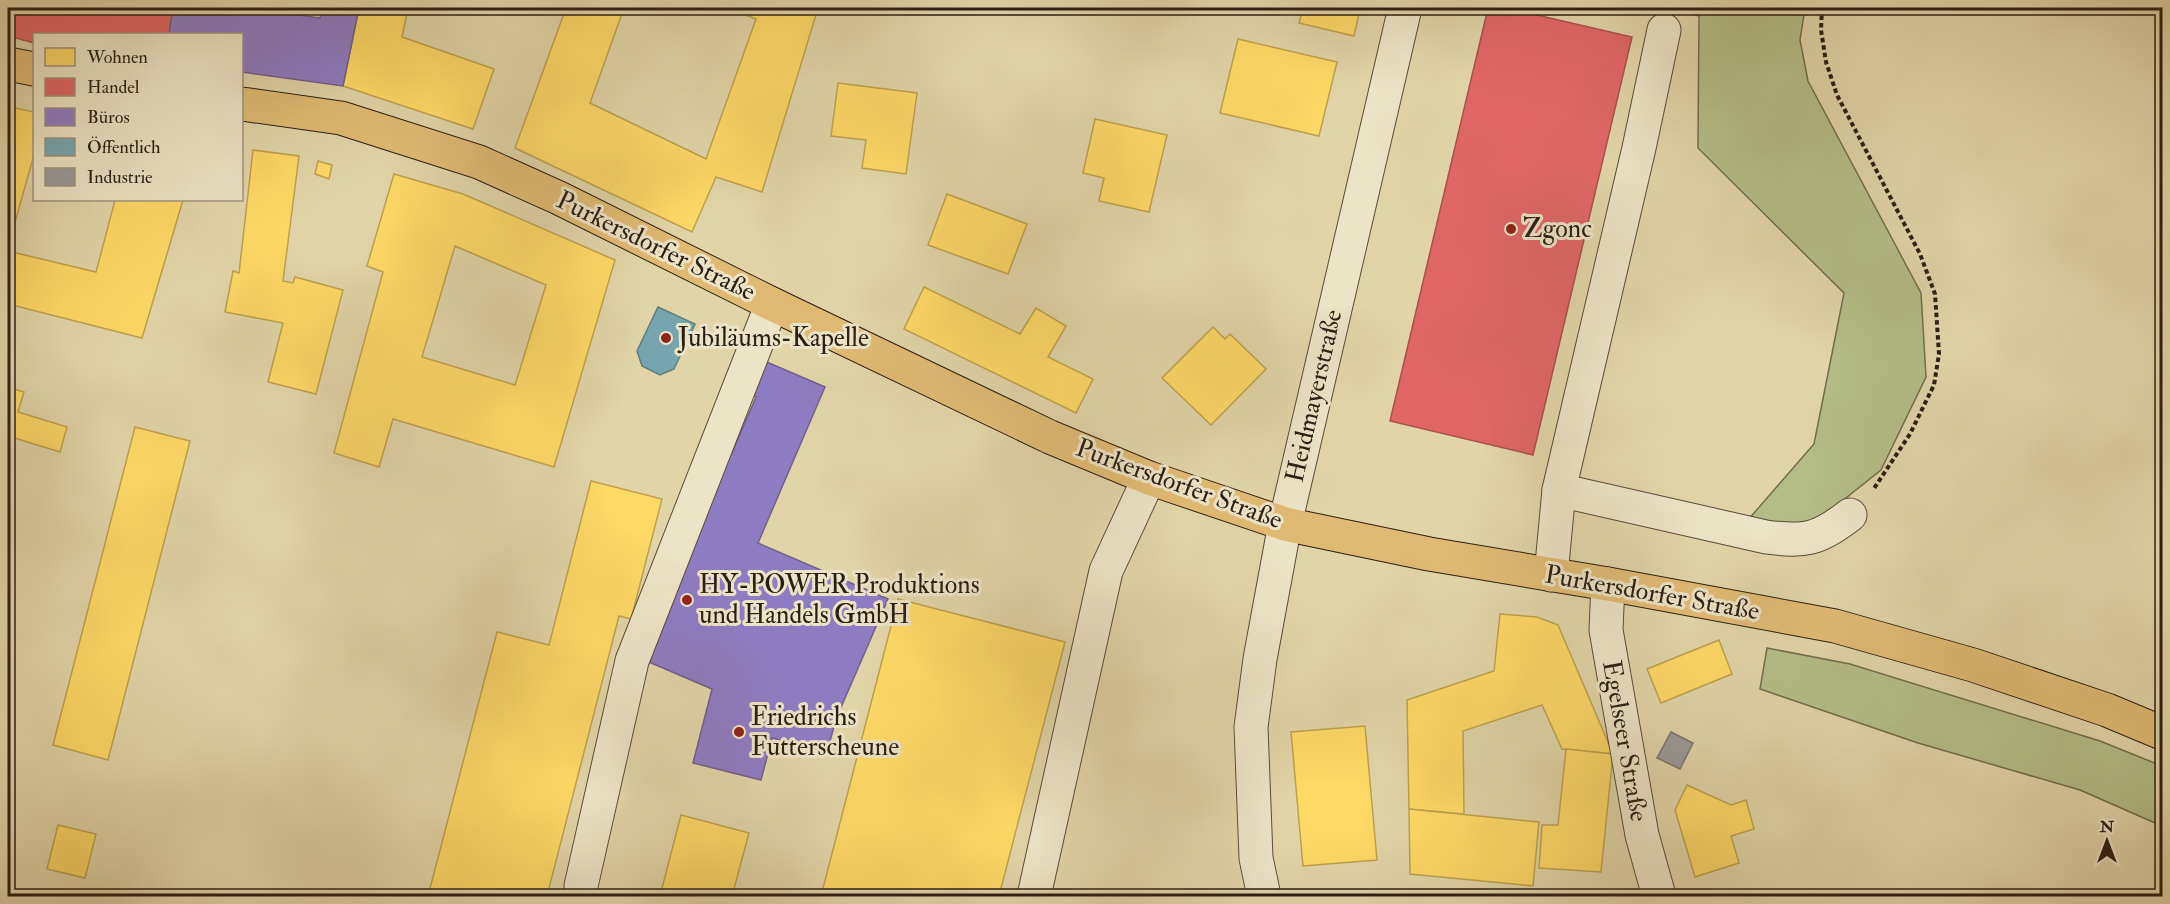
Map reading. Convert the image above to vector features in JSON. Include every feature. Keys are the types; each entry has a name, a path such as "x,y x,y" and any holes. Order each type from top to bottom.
{"main road":[{"path":"8,64 33,69"},
{"name":"Purkersdorfer Straße","path":"243,104 341,118 479,162 559,198 772,304 1050,437 1149,478 1285,524 1429,554 1835,626 1973,665 2107,710 2163,733"}],"street":[{"name":"Heidmayerstraße","path":"1264,897 1256,858 1251,727 1260,659 1285,524 1405,8"},
{"path":"1551,574 1559,490 1639,148 1664,30"},
{"path":"581,886 633,661 772,304"},
{"path":"1034,897 1106,571 1149,478"},
{"path":"1559,490 1766,537 1793,540 1815,537 1850,516"},
{"name":"Egelseer Straße","path":"1608,584 1606,630 1642,835 1659,897"}],"path":[{"path":"1822,8 1821,30 1826,62 1838,95 1920,254 1935,294 1939,354 1934,385 1910,435 1878,484 1850,516"}],"green space":[{"path":"1671,8 1805,8 1800,40 1808,81 1921,293 1926,377 1881,470 1807,529 1747,521 1814,444 1844,293 1698,148 1699,16"},
{"path":"1767,648 1850,664 2100,741 2162,766 2162,826 2080,790 1918,743 1760,689"}],"building: Wohnen":[{"path":"359,8 408,8 402,37 494,69 473,129 343,86"},
{"path":"566,8 624,8 590,103 706,159 756,19 727,8 818,8 762,192 716,177 692,232 515,148"},
{"path":"1303,8 1360,9 1354,36 1299,23"},
{"path":"1238,39 1337,62 1319,136 1220,113"},
{"path":"838,83 917,93 906,174 862,168 866,140 831,136"},
{"path":"10,107 33,112 33,159 8,247 8,115"},
{"path":"1095,119 1167,135 1149,212 1099,201 1104,178 1083,173"},
{"path":"253,150 299,156 283,281 293,283 295,277 343,290 316,394 268,382 283,323 225,312 233,271 239,273"},
{"path":"318,161 332,165 329,179 315,174"},
{"path":"394,174 463,194 615,260 554,467 393,419 379,467 334,453 383,272 367,266","holes":["455,246 546,285 515,385 422,357"]},
{"path":"947,194 1027,224 1008,274 928,245"},
{"path":"115,201 183,201 142,338 8,304 8,251 96,272"},
{"path":"924,287 1020,334 1036,308 1066,326 1048,357 1093,379 1076,413 904,329"},
{"path":"1213,327 1225,339 1230,334 1266,369 1211,425 1162,378"},
{"path":"8,387 24,392 18,412 67,427 60,452 8,436"},
{"path":"135,427 190,441 108,760 53,745"},
{"path":"591,481 662,499 631,619 619,616 547,896 428,896 497,632 549,645"},
{"path":"898,599 1065,642 999,896 821,896"},
{"path":"1500,614 1537,617 1558,625 1613,754 1562,749 1542,705 1463,731 1464,814 1409,809 1407,700 1494,671"},
{"path":"1719,640 1732,674 1661,703 1647,669"},
{"path":"1365,726 1377,860 1303,866 1291,732"},
{"path":"1566,749 1613,754 1601,872 1539,868 1542,825 1558,825"},
{"path":"1687,785 1731,805 1746,800 1754,829 1731,836 1739,863 1695,877 1675,810"},
{"path":"1409,809 1539,822 1533,886 1410,874"},
{"path":"681,815 749,833 732,896 660,896"},
{"path":"58,825 96,834 85,878 47,869"}],"building: Handel":[{"path":"8,8 173,8 169,33 33,33 33,43 8,36"},
{"name":"Zgonc","path":"1488,8 1507,8 1632,37 1533,455 1390,421"}],"building: Büros":[{"path":"173,8 247,8 320,18 322,8 359,8 343,86 243,72 243,33 169,33"},
{"path":"762,360 825,387 758,543 888,599 836,719 827,752 772,738 761,780 693,763 712,689 642,659 756,397 748,393"}],"building: Öffentlich":[{"name":"Jubiläums-Kapelle","path":"658,307 695,324 674,369 660,375 642,366 637,351"}],"building: Industrie":[{"path":"1671,732 1693,743 1680,769 1657,758"}],"place":[{"name":"Zgonc","path":"1511,229"},
{"name":"Jubiläums-Kapelle","path":"666,338"},
{"name":"HY-POWER Produktions und Handels GmbH","path":"687,600"},
{"name":"Friedrichs Futterscheune","path":"739,732"}]}
